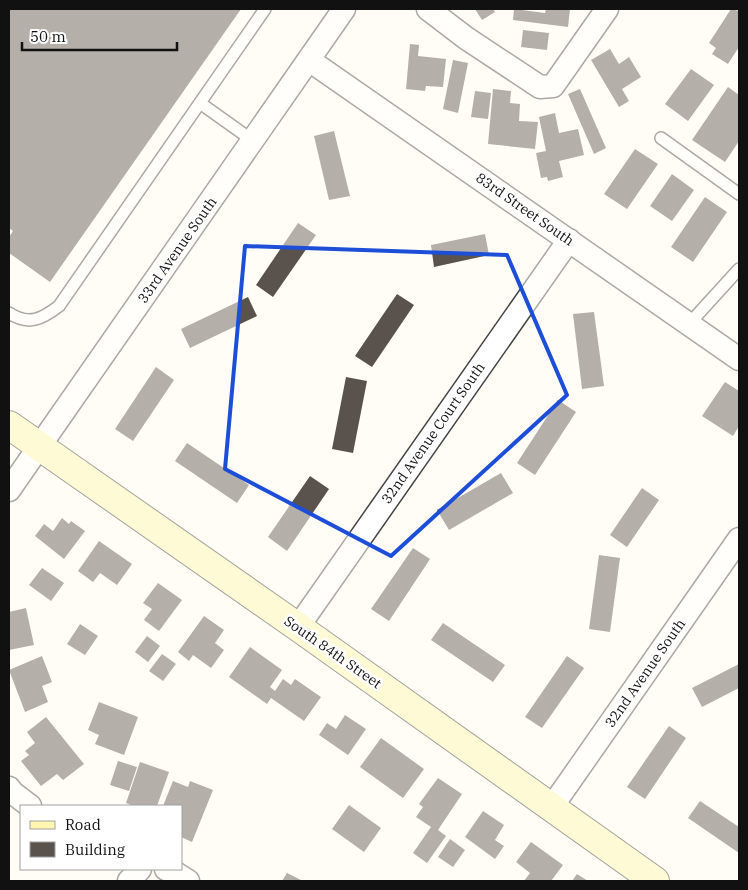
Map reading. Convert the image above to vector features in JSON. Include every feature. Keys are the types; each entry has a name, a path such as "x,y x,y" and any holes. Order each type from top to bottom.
{"main road":[{"name":"South 84th Street","path":"9,425 298,627 655,881"}],"street":[{"name":"33rd Avenue South","path":"9,490 344,9"},
{"path":"428,9 466,38 540,87 553,86 608,9"},
{"name":"83rd Street South","path":"309,60 739,359"},
{"name":"32nd Avenue Court South","path":"298,627 569,240"},
{"name":"32nd Avenue South","path":"552,808 739,539"},
{"path":"9,788 29,805"},
{"path":"129,881 139,870"},
{"path":"168,870 188,881"}],"lane":[{"path":"9,312 15,317 30,321 46,317 59,306 265,9"},
{"path":"200,103 252,140"},
{"path":"660,138 739,194"},
{"path":"689,324 739,269"}],"highlighted area":[{"path":"245,246 507,255 567,395 391,556 225,469"}],"building":[{"path":"9,9 241,9 50,282 9,253 9,237 13,231 9,228"},
{"path":"475,9 493,9 495,12 482,20"},
{"path":"514,9 545,13 546,9 570,9 568,27 513,20"},
{"path":"731,9 739,11 739,47 728,64 712,54 716,48 709,43"},
{"path":"523,30 549,33 547,50 521,47"},
{"path":"410,44 419,45 418,56 446,59 443,87 426,86 425,91 406,89"},
{"path":"610,49 619,64 629,57 641,77 622,89 629,101 619,107 591,60"},
{"path":"453,60 468,63 458,113 443,109"},
{"path":"691,69 714,85 688,121 665,104"},
{"path":"728,87 739,95 739,141 725,162 692,140"},
{"path":"493,89 511,91 510,103 520,104 519,121 538,122 535,149 488,144"},
{"path":"580,89 606,148 594,154 568,94"},
{"path":"475,91 491,93 488,119 471,117"},
{"path":"555,113 559,133 578,129 584,155 559,161 563,177 548,181 547,177 541,178 536,153 546,151 539,117"},
{"path":"334,131 350,196 329,200 314,136"},
{"path":"635,149 658,164 627,209 604,194"},
{"path":"672,174 694,190 672,221 650,206"},
{"path":"705,197 727,212 693,262 671,247"},
{"path":"298,223 316,235 273,297 256,285"},
{"path":"485,234 489,255 434,267 431,245"},
{"path":"397,294 414,305 372,367 355,356"},
{"path":"248,297 257,316 190,348 181,329"},
{"path":"594,312 604,386 582,389 573,314"},
{"path":"156,367 174,380 133,441 115,429"},
{"path":"346,377 367,381 353,453 332,449"},
{"path":"725,382 739,391 739,426 733,436 702,416"},
{"path":"558,400 576,412 535,475 517,463"},
{"path":"187,443 249,485 237,503 175,461"},
{"path":"501,473 513,493 449,530 437,510"},
{"path":"310,476 329,489 287,551 268,537"},
{"path":"642,488 659,500 627,547 610,535"},
{"path":"62,518 69,524 71,521 85,531 64,559 35,536 44,524 53,531"},
{"path":"99,541 132,564 117,585 100,573 93,582 78,571"},
{"path":"413,548 430,559 389,621 371,609"},
{"path":"599,555 620,558 610,632 589,629"},
{"path":"42,568 64,583 51,601 29,585"},
{"path":"158,583 182,600 159,631 144,620 152,609 143,603"},
{"path":"26,608 34,645 9,650 9,612"},
{"path":"204,616 224,630 215,643 224,650 211,668 193,655 189,661 178,652"},
{"path":"443,623 505,665 493,682 431,640"},
{"path":"80,624 98,636 85,655 67,644"},
{"path":"147,636 160,646 148,662 135,652"},
{"path":"250,647 282,670 270,687 275,691 283,679 291,685 295,679 321,697 304,721 271,698 267,704 229,677"},
{"path":"162,654 176,664 163,681 149,671"},
{"path":"42,656 52,682 42,686 48,702 25,712 9,670"},
{"path":"567,656 584,668 542,728 525,717"},
{"path":"739,664 739,688 702,707 692,688"},
{"path":"99,702 138,717 124,755 95,744 99,735 88,730"},
{"path":"345,715 366,729 348,755 319,735 327,723 336,729"},
{"path":"46,717 84,764 63,780 57,774 41,786 21,761 29,755 25,751 35,743 27,732"},
{"path":"669,726 686,738 645,799 627,787"},
{"path":"381,738 424,769 403,798 360,767"},
{"path":"118,761 137,767 129,791 110,785"},
{"path":"140,762 169,772 157,805 131,805 126,803"},
{"path":"438,778 462,794 438,830 446,836 427,863 413,853 431,827 416,817 423,807 419,804"},
{"path":"173,781 188,787 190,781 213,790 192,842 182,837 182,805 163,805"},
{"path":"700,801 739,827 739,853 688,818"},
{"path":"349,805 381,828 364,852 332,829"},
{"path":"483,811 504,825 495,840 504,846 495,859 465,837"},
{"path":"450,839 465,850 453,867 438,857"},
{"path":"531,842 563,865 551,881 524,881 530,873 516,862"},
{"path":"287,873 303,881 282,881"},
{"path":"577,874 588,881 572,881"}]}
